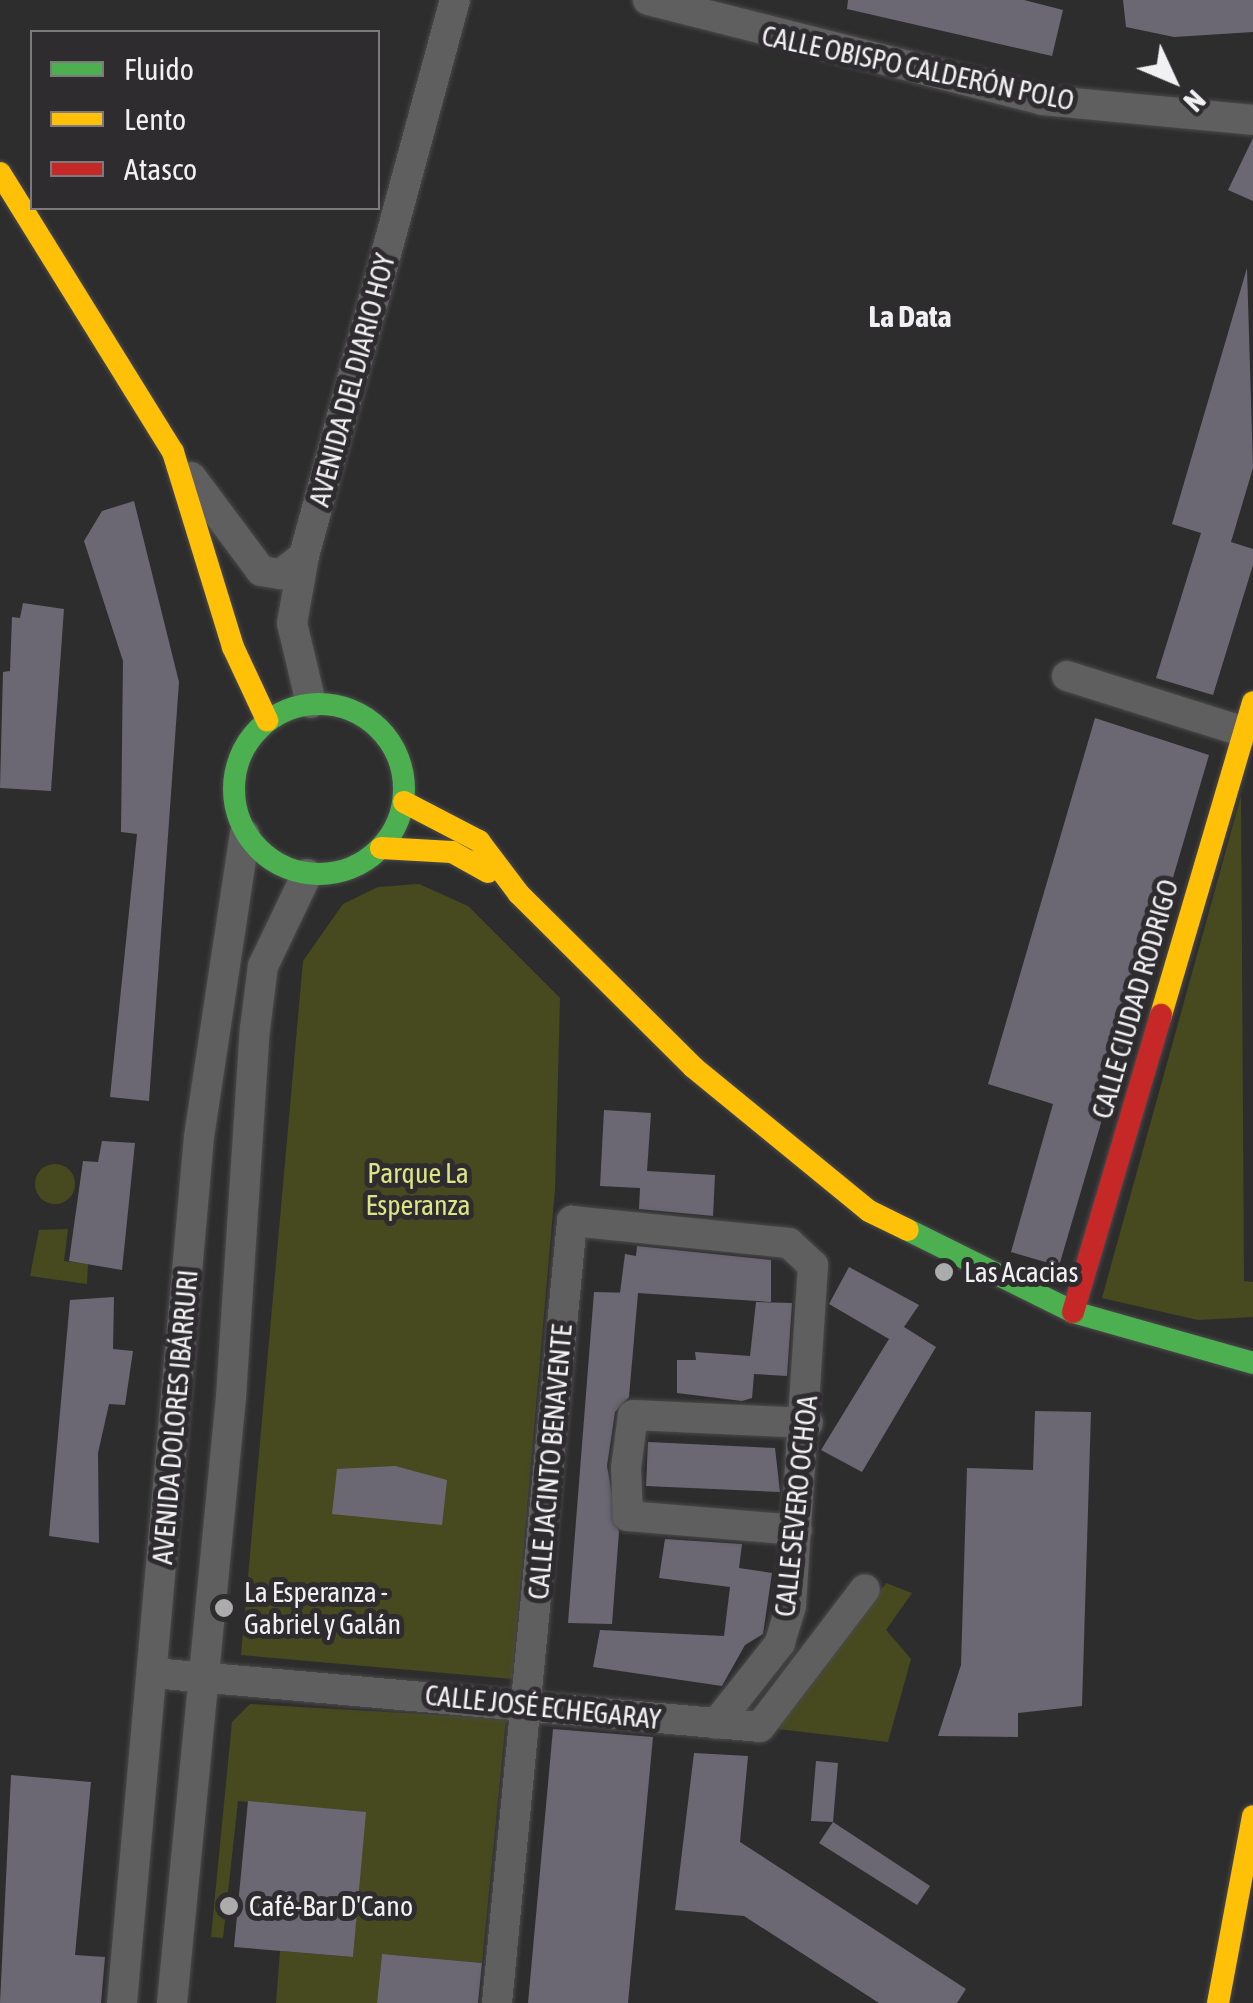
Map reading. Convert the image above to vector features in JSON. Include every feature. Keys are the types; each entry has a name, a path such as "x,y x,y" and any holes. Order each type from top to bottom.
{"main road":[{"path":"0,145 0,172 173,452 233,647 267,720"},
{"path":"0,220 41,238"},
{"name":"CALLE CIUDAD RODRIGO","path":"1073,1312 1253,702"},
{"path":"312,703 349,709 382,730 404,776 404,802 381,848 360,864 308,874 262,853 246,834 236,810 238,761 267,720 312,703"},
{"path":"404,802 479,841 519,894 694,1067 869,1211 1073,1312 1253,1362"},
{"path":"381,848 452,852 519,894"},
{"path":"1193,1343 1253,1337"},
{"path":"1218,2003 1253,1816"}],"street":[{"name":"AVENIDA DEL DIARIO HOY","path":"312,703 292,622 304,556 455,0"},
{"name":"CALLE OBISPO CALDERÓN POLO","path":"648,0 1042,100 1253,120"},
{"path":"173,452 262,572 281,574 304,556"},
{"path":"1066,676 1244,732"},
{"name":"AVENIDA DOLORES IBÁRRURI","path":"122,2003 199,1137 246,834"},
{"name":"AVENIDA DOLORES IBÁRRURI","path":"172,2003 263,966 308,874"},
{"name":"CALLE SEVERO OCHOA","path":"572,1221 789,1242 813,1265 808,1423 780,1643 716,1724"},
{"name":"CALLE JACINTO BENAVENTE","path":"497,2003 572,1221"},
{"path":"797,1530 628,1516 633,1414 808,1423"},
{"name":"CALLE JOSÉ ECHEGARAY","path":"153,1673 528,1702 760,1728 865,1589"}],"green space":[{"path":"1241,796 1244,1281 1253,1282 1253,1317 1198,1320 1102,1298"},
{"name":"Parque La Esperanza","path":"419,884 468,906 560,998 555,1189 512,1679 241,1655 303,961 343,904 378,887"},
{"path":"55,1164 69,1170 75,1184 69,1198 55,1204 41,1198 35,1184 41,1170"},
{"path":"68,1229 64,1261 88,1264 87,1284 30,1276 39,1230"},
{"path":"886,1583 912,1593 886,1630 911,1659 888,1742 778,1729"},
{"path":"250,1704 506,1719 482,1963 382,1954 377,2003 276,2003 280,1951 353,1957 365,1812 238,1801 223,1938 211,1937 232,1722"}],"building":[{"path":"848,0 1024,0 1063,10 1052,56 847,9"},
{"path":"1123,0 1253,0 1253,32 1174,37 1126,27"},
{"path":"1253,138 1253,201 1228,190"},
{"path":"1247,268 1253,468 1231,542 1253,549 1253,565 1213,695 1156,678 1201,533 1172,524"},
{"path":"134,501 179,682 149,1101 110,1097 137,834 121,832 123,661 84,541 102,511"},
{"path":"23,603 64,609 51,791 0,788 3,672 10,671 12,617 20,618"},
{"path":"1095,718 1209,755 1059,1266 1011,1252 1053,1104 988,1084"},
{"path":"604,1110 651,1113 647,1171 715,1175 713,1216 639,1209 640,1188 600,1186"},
{"path":"102,1141 135,1143 122,1270 69,1261 83,1161 98,1162"},
{"path":"637,1246 771,1260 771,1302 638,1293 629,1397 615,1412 607,1466 619,1532 612,1624 568,1623 594,1292 620,1293 625,1254 636,1256"},
{"path":"849,1267 919,1305 904,1327 936,1347 862,1472 821,1450 889,1339 829,1304"},
{"path":"114,1297 113,1349 133,1351 125,1405 109,1404 98,1453 99,1543 49,1536 70,1300"},
{"path":"756,1302 792,1303 787,1376 754,1374 752,1398 742,1401 677,1393 677,1360 696,1360 695,1352 750,1356"},
{"path":"1035,1411 1091,1412 1082,1706 1018,1713 1018,1737 938,1736 961,1665 967,1468 1033,1470"},
{"path":"648,1442 775,1448 780,1492 646,1486"},
{"path":"395,1466 447,1480 442,1525 332,1514 337,1469"},
{"path":"665,1539 742,1544 739,1568 772,1573 763,1634 745,1645 722,1686 593,1667 600,1630 724,1636 730,1587 659,1578"},
{"path":"553,1729 653,1737 628,2003 528,2003"},
{"path":"694,1753 748,1756 740,1842 966,1989 957,2003 879,2003 744,1916 675,1910"},
{"path":"816,1761 838,1763 833,1822 811,1821"},
{"path":"11,1775 91,1782 75,1955 105,1957 101,2003 0,2003"},
{"path":"248,1801 366,1812 353,1957 234,1947"},
{"path":"833,1822 930,1886 917,1905 819,1843"},
{"path":"382,1954 482,1963 478,2003 377,2003"}],"traffic: fast":[{"path":"319,704 352,710 379,729 398,756 404,789 398,822 379,849 352,868 319,874 286,868 259,849 240,822 234,789 240,756 259,729 286,710 319,704"},
{"path":"908,1230 1073,1312 1253,1363"}],"traffic: slow":[{"path":"0,173 173,452 233,647 267,720"},
{"path":"1161,1015 1253,702"},
{"path":"404,802 479,841 519,894 693,1067 869,1211 908,1230"},
{"path":"381,848 452,852 488,872"},
{"path":"1218,2003 1253,1816"}],"traffic: jam":[{"path":"1073,1312 1161,1015"}],"place":[{"name":"Las Acacias","path":"944,1272"},
{"name":"La Esperanza - Gabriel y Galán","path":"224,1608"},
{"name":"Café-Bar D'Cano","path":"229,1906"}],"district":[{"name":"La Data","path":"910,316"}]}
